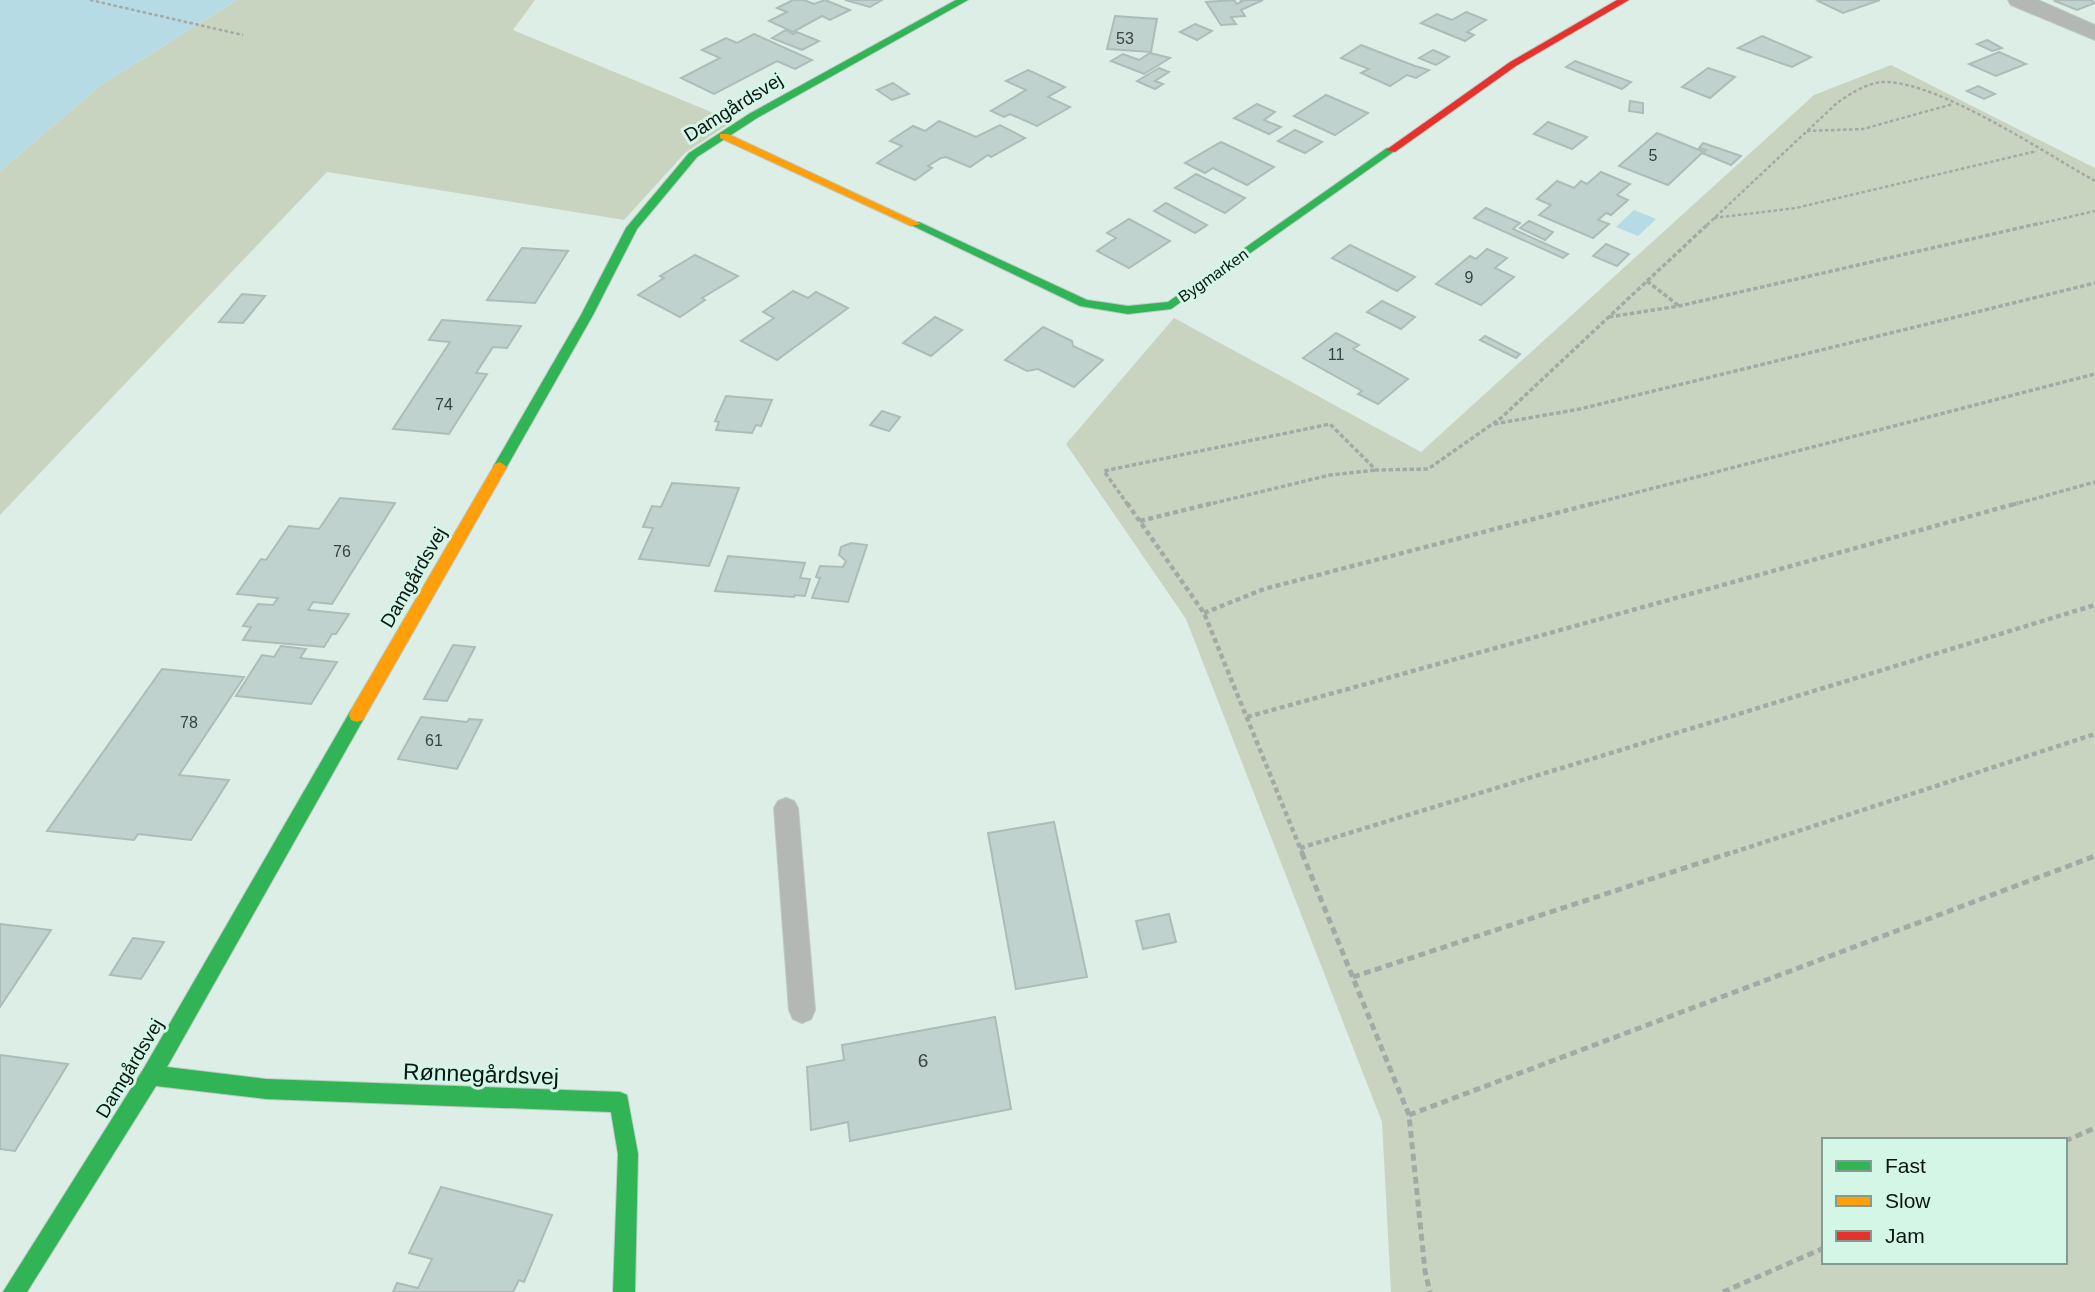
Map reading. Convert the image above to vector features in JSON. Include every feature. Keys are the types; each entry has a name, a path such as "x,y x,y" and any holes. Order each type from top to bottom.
{"street":[{"name":"Damgårdsvej","path":"14,1292 151,1075 587,316 632,228 693,155 753,116 962,0"},
{"name":"Bygmarken","path":"724,136 1084,303 1104,309 1147,310 1171,305 1513,64 1625,0"},
{"path":"2019,0 2095,33"},
{"name":"Rønnegårdsvej","path":"151,1075 266,1089 620,1102 628,1154 624,1292"}],"lane":[{"path":"786,808 802,1010"}],"path":[{"path":"90,0 243,35"},
{"path":"1140,522 1330,475 1376,470 1428,469 1490,425 1806,131 1838,102 1858,90 1885,82 1904,83 1953,104 2095,181"},
{"path":"1806,131 1863,128 1953,104"},
{"path":"1713,218 1796,208 2039,150"},
{"path":"1608,317 1679,306 2095,211"},
{"path":"1647,281 1679,306"},
{"path":"1490,425 1580,409 2095,283"},
{"path":"1204,613 1264,589 2095,374"},
{"path":"1376,470 1330,424 1104,471 1204,613 1409,1115 1425,1271 1430,1292"},
{"path":"1247,717 2095,481"},
{"path":"1300,848 2095,605"},
{"path":"1353,977 2095,734"},
{"path":"1409,1115 2095,856"},
{"path":"2067,1141 2095,1128"},
{"path":"1723,1292 1822,1249"}],"green space":[{"path":"237,0 535,0 513,30 733,121 685,153 624,220 327,172 0,515 0,171 101,85"},
{"path":"1891,65 2095,168 2095,1292 1391,1292 1382,1122 1186,619 1066,444 1174,318 1421,452 1814,95"}],"water":[{"path":"0,0 237,0 101,85 0,171"},
{"path":"1634,210 1656,219 1638,236 1616,227"}],"building":[{"path":"793,0 814,4 825,0 850,10 830,20 822,16 793,32 769,21 787,12 777,8"},
{"path":"845,0 882,0 870,7"},
{"path":"1234,0 1237,4 1243,1 1240,0 1263,0 1241,10 1245,16 1231,17 1236,24 1221,25 1206,2"},
{"path":"1880,0 1843,13 1818,1"},
{"path":"2091,0 2095,3 2077,10 2055,1"},
{"path":"1466,12 1486,20 1467,32 1474,35 1465,41 1421,23 1437,14 1452,20"},
{"path":"1115,16 1157,19 1151,52 1107,49"},
{"path":"1195,24 1212,31 1197,40 1180,32"},
{"path":"786,30 819,41 802,50 772,38"},
{"path":"754,34 812,60 795,69 777,61 714,94 681,78 720,58 702,50 726,38 737,43"},
{"path":"1762,36 1811,57 1792,67 1738,48"},
{"path":"1987,40 2002,48 1992,51 1977,44"},
{"path":"1361,45 1429,70 1416,78 1407,75 1390,86 1361,73 1369,69 1341,58"},
{"path":"1433,50 1449,57 1436,65 1419,58"},
{"path":"1999,52 2026,64 1996,76 1969,64"},
{"path":"1150,53 1170,58 1144,74 1111,61 1123,54 1139,60"},
{"path":"1575,61 1631,82 1622,89 1566,67"},
{"path":"1159,68 1169,72 1155,81 1163,84 1155,89 1137,81"},
{"path":"1708,68 1735,77 1710,98 1682,87"},
{"path":"1028,70 1065,87 1048,97 1070,107 1037,126 1010,114 1004,117 991,111 1026,90 1006,81"},
{"path":"893,83 909,94 892,100 877,90"},
{"path":"1978,86 1995,94 1984,99 1967,91"},
{"path":"1326,95 1368,113 1335,135 1294,116"},
{"path":"1630,101 1643,103 1643,113 1629,111"},
{"path":"1257,104 1275,112 1264,120 1281,127 1269,134 1234,118"},
{"path":"939,121 976,137 1000,125 1025,138 991,157 988,155 970,167 946,157 941,158 928,166 932,168 915,180 877,163 902,146 890,141 913,126 925,131"},
{"path":"1548,122 1587,137 1572,149 1534,134"},
{"path":"1295,130 1322,142 1305,153 1278,141"},
{"path":"1657,133 1704,152 1706,150 1699,148 1703,143 1741,156 1731,165 1702,153 1668,185 1619,166"},
{"path":"1221,142 1274,167 1247,185 1213,168 1205,173 1185,163"},
{"path":"1601,172 1630,184 1617,195 1628,200 1611,215 1606,213 1598,220 1609,224 1593,238 1539,215 1551,205 1537,199 1557,181 1574,188 1581,181 1587,184"},
{"path":"1196,174 1245,198 1225,213 1175,188"},
{"path":"1166,203 1207,225 1195,233 1154,211"},
{"path":"1486,208 1520,223 1513,229 1568,254 1563,258 1474,218"},
{"path":"1129,219 1170,241 1129,268 1097,251 1116,238 1107,233"},
{"path":"1529,221 1553,232 1545,240 1520,228"},
{"path":"1606,244 1629,254 1617,266 1593,256"},
{"path":"1350,245 1415,277 1397,291 1332,258"},
{"path":"522,248 568,251 535,303 487,300"},
{"path":"1487,249 1507,258 1495,268 1514,277 1481,305 1436,284 1470,256 1476,259"},
{"path":"695,255 738,276 702,298 705,300 680,317 638,295 664,278 660,276"},
{"path":"793,291 808,298 816,292 848,308 777,360 741,341 774,318 763,312"},
{"path":"242,294 265,296 243,323 219,322"},
{"path":"1382,301 1415,317 1401,329 1367,312"},
{"path":"935,317 962,330 931,356 903,343"},
{"path":"442,320 521,326 507,348 493,347 476,373 487,374 449,434 393,429 450,342 429,340"},
{"path":"1043,327 1072,341 1073,346 1103,360 1074,387 1038,369 1027,371 1005,360"},
{"path":"1336,333 1359,345 1353,349 1408,379 1378,404 1358,394 1362,391 1303,358"},
{"path":"1485,336 1520,354 1516,358 1480,340"},
{"path":"726,396 772,400 761,426 756,425 752,433 716,430 719,422 715,421"},
{"path":"882,411 900,417 889,431 870,425"},
{"path":"672,483 739,488 709,566 639,559 653,528 643,527 652,506 661,507"},
{"path":"340,498 395,503 332,604 313,602 308,610 349,614 336,634 332,634 324,647 243,640 251,627 243,626 258,604 273,605 278,598 237,594 261,559 266,560 289,526 319,529"},
{"path":"851,543 867,545 848,602 812,598 820,578 816,577 820,566 843,567 846,561 839,555 841,547"},
{"path":"728,556 805,563 800,578 810,579 805,596 715,591"},
{"path":"453,645 475,647 447,701 424,699"},
{"path":"281,646 306,649 300,658 337,662 311,704 236,696 262,655 274,657"},
{"path":"162,669 244,677 179,775 229,780 191,840 138,834 134,840 47,831"},
{"path":"421,717 467,722 469,719 482,720 457,769 398,759"},
{"path":"1054,822 1087,977 1016,989 988,833"},
{"path":"1169,914 1176,942 1143,949 1136,921"},
{"path":"0,924 51,930 0,1007"},
{"path":"133,938 164,942 141,979 110,975"},
{"path":"995,1017 1011,1109 850,1141 848,1122 811,1130 807,1067 844,1060 842,1045"},
{"path":"0,1055 68,1064 15,1151 0,1149"},
{"path":"441,1187 552,1215 524,1282 519,1280 513,1292 393,1292 397,1283 418,1288 432,1259 409,1253"}],"traffic: fast":[{"path":"500,467 587,315 632,228 693,155 753,116 963,0"},
{"path":"915,224 1084,303 1128,310 1171,305 1391,150"},
{"path":"14,1292 151,1075 357,715"},
{"path":"151,1075 266,1089 620,1102 628,1154 624,1292"}],"traffic: slow":[{"path":"724,136 915,224"},
{"path":"357,715 500,467"}],"traffic: jam":[{"path":"1391,150 1513,64 1624,0"}]}
